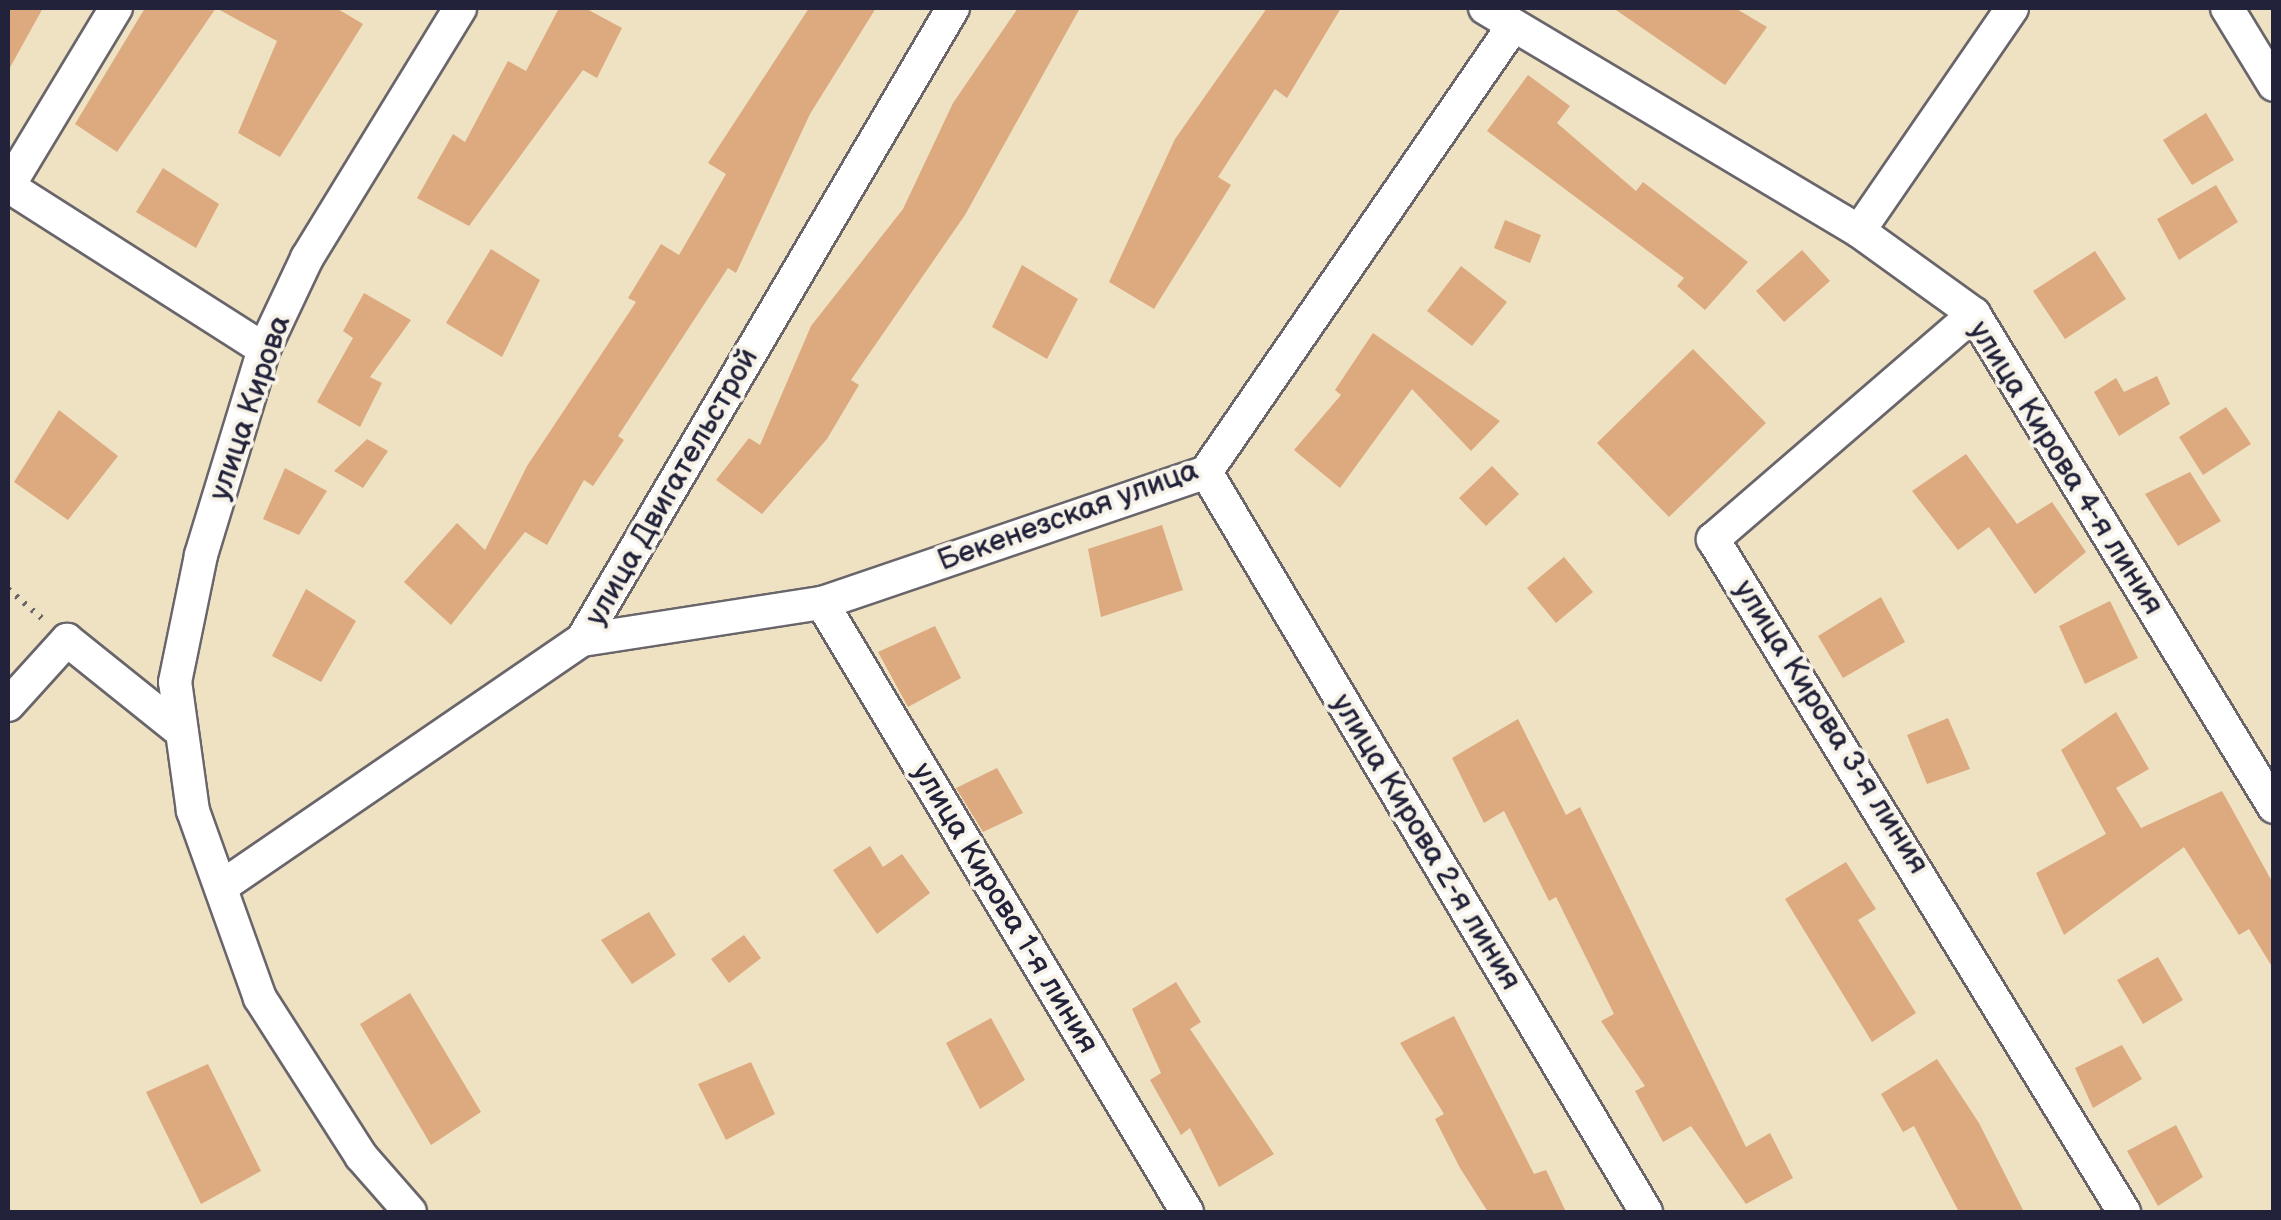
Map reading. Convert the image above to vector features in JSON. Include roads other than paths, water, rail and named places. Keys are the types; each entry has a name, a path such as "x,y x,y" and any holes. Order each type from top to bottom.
{"street":[{"path":"116,8 8,187 264,349"},
{"name":"улица Кирова","path":"410,1212 361,1156 260,998 193,811 175,682 189,606 264,349 308,258 460,8"},
{"name":"улица Двигательстрой","path":"222,887 582,640 952,8"},
{"name":"улица Кирова 4-я линия","path":"1484,8 1859,231 1974,314 2274,806"},
{"path":"1859,231 2012,8"},
{"path":"2227,8 2274,85"},
{"name":"Бекенезская улица","path":"582,640 822,603 1206,472 1513,26"},
{"name":"улица Кирова 3-я линия","path":"1974,314 1713,539 1858,764 2124,1212"},
{"name":"улица Кирова 2-я линия","path":"1206,472 1646,1212"},
{"name":"улица Кирова 1-я линия","path":"822,603 1188,1212"},
{"path":"8,705 67,640 182,732"}]}
